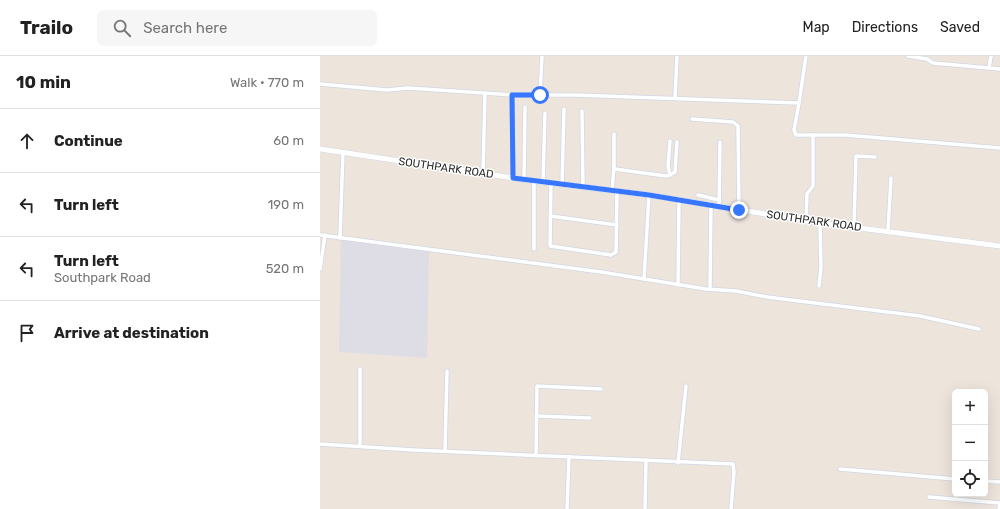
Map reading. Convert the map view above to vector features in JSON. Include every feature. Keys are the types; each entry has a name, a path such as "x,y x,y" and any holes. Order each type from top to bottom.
{"street":[{"path":"540,95 542,56"},
{"path":"675,98 678,56"},
{"path":"806,56 794,133 798,135 845,135 1000,148"},
{"path":"908,56 926,59 933,63 1000,69"},
{"path":"989,68 991,56"},
{"path":"320,84 387,90 408,88 512,95 675,98 799,103"},
{"path":"483,173 485,93"},
{"path":"512,95 513,178"},
{"path":"524,180 525,108"},
{"path":"562,185 564,109"},
{"path":"582,111 583,187"},
{"path":"543,182 545,113"},
{"path":"692,119 733,122 738,126 739,210"},
{"path":"551,183 550,246 611,255 616,252 617,225 614,134"},
{"path":"806,220 807,194 812,186 813,135"},
{"path":"670,141 668,166 670,174"},
{"path":"614,167 653,174 670,174 675,172 677,142"},
{"path":"719,207 720,142"},
{"name":"SOUTHPARK ROAD","path":"320,148 524,180 649,195 820,223 854,226 1000,246"},
{"path":"340,238 343,152"},
{"path":"854,226 856,156 875,157"},
{"path":"888,231 891,178"},
{"path":"534,181 534,249"},
{"path":"644,279 649,195"},
{"path":"698,195 719,200"},
{"path":"678,284 679,200"},
{"path":"710,289 711,206"},
{"path":"550,216 617,225"},
{"path":"819,286 820,223"},
{"path":"320,234 710,289 736,290 767,297 920,316 979,329"},
{"path":"320,269 326,235"},
{"path":"360,369 360,446"},
{"path":"445,451 447,371"},
{"path":"536,456 538,386 601,389"},
{"path":"678,463 686,386"},
{"path":"536,416 590,418"},
{"path":"320,444 536,456 646,460 678,463 733,464 731,509"},
{"path":"567,509 569,457"},
{"path":"645,509 646,460"},
{"path":"840,469 952,479"},
{"path":"988,481 1000,482"},
{"path":"929,497 1000,503 1000,509"}],"shaded area":[{"path":"341,238 429,252 427,358 339,352"}],"route":[{"path":"540,95 512,95 513,178 649,195 739,210"}]}
